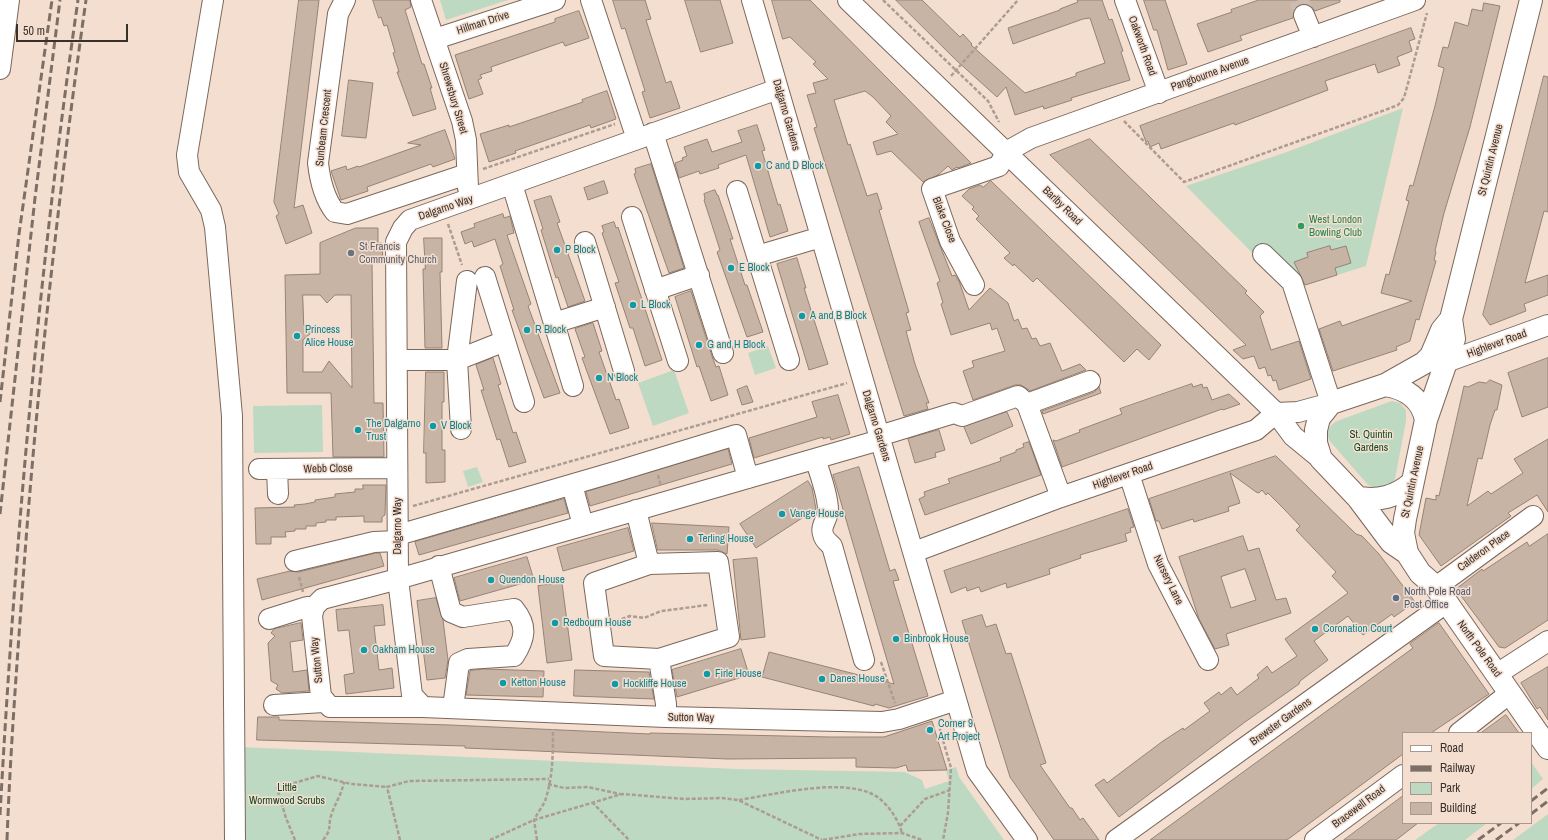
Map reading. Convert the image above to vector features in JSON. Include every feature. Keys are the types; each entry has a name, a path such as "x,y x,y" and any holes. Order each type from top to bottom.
{"main road":[{"name":"St Quintin Avenue","path":"1407,553 1403,533 1426,420 1454,339 1451,319 1530,0"},
{"name":"St Quintin Avenue","path":"1385,385 1424,363 1431,356 1442,330 1451,319"},
{"path":"1407,553 1391,542 1358,498 1321,459 1316,443 1316,430 1319,418 1331,403 1385,385 1403,390 1413,397 1422,405 1426,420"},
{"path":"1358,498 1377,500 1385,498 1400,493 1412,483"},
{"name":"North Pole Road","path":"1407,553 1420,573 1441,595 1548,748"}],"street":[{"path":"0,69 9,0"},
{"path":"213,0 187,155 189,172 211,210 215,227 231,409 234,840"},
{"name":"Sunbeam Crescent","path":"345,0 338,14 318,163 321,184 330,206 335,212 347,214 472,172"},
{"name":"Shrewsbury Street","path":"421,0 462,121 472,172 466,181 471,199"},
{"name":"Hillman Drive","path":"434,39 555,0"},
{"path":"592,0 630,118 645,136 698,275 723,353"},
{"name":"Dalgarno Gardens","path":"752,0 977,771 1027,840"},
{"name":"Barlby Road","path":"848,0 1276,413"},
{"name":"Oakworth Road","path":"1125,0 1159,93"},
{"name":"Pangbourne Avenue","path":"1006,152 1031,138 1313,37 1422,4"},
{"path":"1304,15 1313,37"},
{"name":"Dalgarno Way","path":"398,579 396,242 403,228 410,220 778,89"},
{"name":"Blake Close","path":"974,285 950,241 932,190 999,166 1006,152"},
{"path":"512,184 573,386"},
{"path":"737,192 789,360"},
{"path":"632,217 678,361"},
{"path":"757,256 821,237"},
{"path":"585,242 624,371"},
{"path":"1262,254 1292,282 1331,403 1298,412 1276,413"},
{"path":"655,290 698,275"},
{"path":"476,279 505,341 524,402"},
{"path":"461,429 457,360 476,279"},
{"path":"554,323 605,307"},
{"name":"Highlever Road","path":"1446,362 1548,325"},
{"path":"397,360 457,360 505,341"},
{"path":"1027,404 1090,381"},
{"path":"269,619 310,607 322,599 398,579 815,459 954,414 962,416 1018,396 1027,404 1061,497"},
{"path":"1276,413 1293,436 1321,459"},
{"name":"Highlever Road","path":"914,552 1061,497 1256,430 1276,413"},
{"path":"295,561 374,542 398,538 736,435 748,478"},
{"path":"815,459 828,510 827,520 823,526 822,532 824,539 832,546 864,660"},
{"name":"Webb Close","path":"278,494 268,469 397,468"},
{"name":"Nursery Lane","path":"1129,474 1158,564 1208,660"},
{"path":"572,485 583,525"},
{"path":"636,510 649,564"},
{"name":"Calderon Place","path":"1441,595 1533,516"},
{"path":"718,562 724,603 729,637 659,659 604,656 594,583 649,564 718,562"},
{"path":"439,566 451,612 463,617 514,610 521,618 524,638 514,656 468,659 459,663 453,708"},
{"path":"398,579 412,695 423,707"},
{"name":"Brewster Gardens","path":"1116,840 1441,595"},
{"name":"Sutton Way","path":"310,607 320,696 330,707 423,707 666,718 882,722 956,700"},
{"path":"1497,674 1548,641"},
{"path":"659,659 666,704 666,718"},
{"path":"1460,732 1510,693"},
{"path":"274,705 324,702"},
{"name":"Bracewell Road","path":"1315,840 1402,776"}],"path":[{"path":"883,0 955,72 988,101 999,119 999,126"},
{"path":"955,72 1018,0"},
{"path":"1113,109 1184,182 1398,105 1404,98 1422,4"},
{"path":"472,172 630,118"},
{"path":"443,209 476,279"},
{"path":"398,511 862,378"},
{"path":"654,460 666,502"},
{"path":"295,561 310,607"},
{"path":"600,623 615,621 630,616 644,618 660,611 724,603"},
{"path":"864,660 881,660 899,718"},
{"path":"537,840 534,820 544,801 549,779 552,761 554,712"},
{"path":"937,721 951,768 948,813 943,840"},
{"path":"295,840 286,818 277,788 318,776 344,782 387,787 409,781 549,779"},
{"path":"322,840 329,833 331,813 341,796 344,782"},
{"path":"548,784 564,788 588,788 622,794 685,799 722,798 738,800 829,787 854,789 870,793 879,798 900,826 902,833"},
{"path":"387,787 400,840"},
{"path":"900,826 924,799 950,790"},
{"path":"490,840 534,820 622,794"},
{"path":"738,800 823,840 859,834 902,833 922,840"},
{"path":"592,802 629,840"}],"green space":[{"path":"440,0 508,0 446,20"},
{"name":"West London Bowling Club","path":"1403,108 1366,266 1289,290 1186,186 1287,152"},
{"path":"768,346 776,368 755,375 748,353"},
{"path":"674,370 689,413 653,426 638,383"},
{"name":"St. Quintin Gardens","path":"1392,401 1400,403 1406,410 1406,421 1395,479 1388,487 1377,489 1368,485 1329,440 1328,431 1337,421"},
{"path":"322,405 323,452 254,453 253,406"},
{"path":"477,467 483,482 468,487 463,471"},
{"name":"Little Wormwood Scrubs","path":"241,747 737,769 905,772 922,780 925,789 949,781 946,770 956,767 959,777 1004,840 242,840"},
{"path":"1532,763 1543,779 1532,788"},
{"path":"1548,814 1548,840 1513,840"},
{"path":"1438,824 1486,824 1465,840 1415,840"}],"building":[{"path":"299,0 319,0 294,208 303,205 312,233 286,244 276,216 279,214 274,202"},
{"path":"373,0 410,0 411,7 405,10 422,64 424,64 432,88 430,88 436,109 413,116 397,72 399,72 393,53 395,52 387,25 384,26 381,17 379,18"},
{"path":"613,0 645,0 651,19 646,20 666,83 671,81 680,108 650,118 642,92 645,91 625,28 622,29"},
{"path":"685,0 720,0 733,43 701,52"},
{"path":"772,0 810,0 971,163 952,170 948,166 938,175 923,182 891,151 877,155 873,142 898,134 886,122 891,116 873,97 865,91 834,100 848,145 850,144 867,196 877,193 882,209 879,210 909,312 906,313 911,330 906,331 915,364 929,403 926,403 928,409 904,416 814,128 817,127 807,95 816,93 813,83 828,79 813,64 816,62 790,37 783,39"},
{"path":"896,0 922,0 960,37 963,34 972,44 971,45 1025,93 1076,76 1076,73 1105,63 1090,18 1083,19 1013,44 1008,28 1060,10 1078,2 1077,0 1102,0 1109,20 1112,19 1123,51 1121,52 1130,80 1071,98 1072,100 1044,109 1043,106 1015,115 1006,87 997,97 956,60"},
{"path":"1144,0 1165,0 1187,64 1168,70 1157,30 1154,30"},
{"path":"1259,0 1340,0 1340,2 1315,11 1311,6 1300,4 1295,8 1293,18 1240,36 1242,40 1208,52 1197,24 1232,12 1231,10"},
{"path":"1484,3 1500,6 1470,127 1444,213 1435,251 1434,260 1436,261 1419,320 1416,319 1410,341 1396,347 1397,350 1333,371 1319,329 1340,321 1342,326 1412,301 1381,293 1386,274 1389,275 1409,201 1406,200 1410,185 1413,186 1435,106 1444,68 1438,66 1443,47 1448,48 1455,22 1468,26 1472,9 1482,11"},
{"path":"579,11 589,38 565,46 563,42 491,67 492,71 480,75 482,78 478,80 483,94 469,99 455,55 555,22 555,19"},
{"path":"1411,28 1415,39 1409,41 1412,51 1397,57 1400,65 1378,73 1375,64 1325,81 1328,90 1235,125 1234,123 1161,149 1159,143 1150,147 1148,141 1146,142 1140,126"},
{"path":"1544,76 1548,77 1548,212 1544,211 1525,283 1548,275 1548,295 1524,304 1526,311 1490,325 1483,315"},
{"path":"349,80 373,83 366,138 342,136"},
{"path":"607,91 616,119 591,128 590,125 515,151 516,153 489,162 480,134 509,125 509,127 583,102 582,100"},
{"path":"757,125 765,150 762,151 778,205 780,204 788,231 770,237 746,155 718,165 719,168 700,174 699,171 679,178 675,163 683,160 682,158 687,156 684,147 707,139 712,152 742,142 738,131"},
{"path":"445,130 455,159 433,167 431,164 367,187 368,191 341,200 331,171 346,166 347,170 358,166 359,167 421,145 408,143"},
{"path":"1090,139 1247,291 1245,293 1264,312 1260,316 1271,350 1299,341 1311,379 1279,390 1276,380 1273,381 1271,375 1268,376 1265,367 1259,369 1254,356 1243,359 1233,350 1246,345 1050,155"},
{"path":"651,164 684,268 669,273 634,174 636,173 635,169"},
{"path":"604,181 608,193 588,200 584,188"},
{"path":"991,181 1161,345 1149,360 1137,349 1124,362 1037,278 1033,282 1014,264 1013,266 1004,258 1010,253 976,219 979,216 972,209 974,207 962,196 969,189 980,185 983,187"},
{"name":"E Block","path":"715,190 733,239 730,239 745,285 747,285 763,332 747,337 717,252 720,250 704,200 704,194"},
{"name":"P Block","path":"551,196 560,222 557,223 585,301 568,307 558,277 556,278 541,230 543,229 534,201"},
{"name":"R Block","path":"503,214 504,218 510,216 514,233 507,235 531,304 528,306 560,393 544,398 512,310 514,310 500,266 503,264 495,239 474,247 472,241 465,244 461,232 475,227 474,224"},
{"path":"929,218 952,276 955,275 959,281 969,310 990,288 1008,303 1014,321 1018,319 1022,329 1027,328 1032,339 1036,338 1040,346 1050,343 1062,371 1080,364 1086,370 1030,391 1021,385 1015,385 973,400 963,371 974,367 972,361 1005,351 997,328 992,330 990,323 951,335 941,304 943,303 937,283 940,281 919,222"},
{"name":"L Block","path":"614,222 616,228 618,227 662,360 645,366 633,328 630,328 615,283 619,282 602,233 604,232 602,226"},
{"path":"356,228 378,228 378,243 382,243 383,263 372,263 374,403 383,403 384,457 333,457 331,393 287,393 285,275 320,274 320,243","holes":["303,295 320,295 327,303 335,295 351,295 352,388 329,361 322,372 303,372 303,340 311,333 304,325"]},
{"path":"424,238 442,238 442,272 440,272 442,348 425,348 423,269 425,269"},
{"path":"1330,246 1331,250 1346,246 1351,263 1335,268 1337,275 1305,285 1294,262 1308,257 1307,253"},
{"name":"A and B Block","path":"797,258 806,288 804,288 828,364 809,370 777,264"},
{"name":"G and H Block","path":"691,291 712,356 716,367 719,366 728,395 711,401 699,366 697,367 675,297"},
{"name":"N Block","path":"593,323 602,351 599,352 616,400 619,399 629,428 610,434 582,358 585,357 575,329"},
{"path":"493,358 501,384 498,385 513,433 516,432 526,462 509,467 500,439 497,440 481,390 484,390 476,365"},
{"path":"1548,358 1548,407 1522,417 1508,373"},
{"name":"V Block","path":"426,372 444,372 444,402 442,402 442,450 445,450 445,482 426,483 426,453 424,453"},
{"path":"1490,380 1502,385 1497,410 1495,410 1490,425 1482,459 1478,458 1467,506 1488,491 1491,494 1523,473 1514,459 1548,439 1548,512 1537,495 1508,513 1511,516 1441,566 1419,535 1426,498 1436,500 1436,495 1439,496 1464,386 1468,387 1479,382 1486,383"},
{"path":"1192,384 1193,387 1202,384 1203,388 1207,387 1212,400 1229,394 1240,404 1223,410 1222,409 1062,467 1053,440 1056,441 1080,432 1079,430 1122,414 1120,409"},
{"path":"747,386 753,402 742,405 737,390"},
{"path":"1099,387 1101,393 1043,414 1042,411 1094,392"},
{"path":"838,395 850,434 831,440 830,437 823,439 823,437 754,458 749,438 817,417 812,402"},
{"path":"1007,412 1013,426 971,444 964,427"},
{"path":"939,430 945,450 935,453 936,457 915,463 908,439"},
{"path":"1029,442 1041,475 925,515 919,499 925,496 924,492 950,483 948,479 1001,461 1000,458 1016,452 1016,450 1024,447 1023,444"},
{"path":"728,449 732,464 590,506 586,492"},
{"path":"1276,456 1356,534 1362,536 1379,554 1415,602 1394,617 1392,614 1363,635 1348,616 1314,641 1328,660 1300,681 1299,684 1245,722 1119,817 1095,785 1104,779 1107,783 1163,741 1183,728 1184,730 1210,711 1204,703 1219,692 1221,695 1231,687 1237,695 1259,678 1257,675 1267,666 1272,673 1297,656 1285,639 1348,593 1332,576 1336,572 1296,530 1300,526 1285,510 1268,493 1266,495 1262,490 1259,493 1256,492 1230,473 1240,503 1228,507 1229,511 1194,522 1193,519 1162,529 1159,521 1156,521 1149,499"},
{"name":"Binbrook House","path":"859,467 890,571 895,569 899,580 893,581 928,696 889,708 875,704 874,706 762,677 769,652 894,684 833,475"},
{"name":"Vange House","path":"808,481 812,488 816,509 756,548 740,524"},
{"path":"363,485 386,485 385,515 382,517 382,522 364,522 364,516 336,517 336,520 326,520 326,522 316,523 316,526 306,526 306,529 295,529 295,531 285,532 286,537 271,537 271,544 256,544 255,508 295,507 294,505 335,497 335,494 355,492 355,489 363,489"},
{"path":"564,499 568,513 419,555 415,542"},
{"path":"1128,509 1134,527 1130,528 1131,532 1125,534 1127,541 1080,555 1081,558 1049,569 1050,574 1007,588 1006,583 981,592 979,587 967,591 966,587 951,593 944,571"},
{"name":"Terling House","path":"652,523 729,527 727,554 718,550 658,550"},
{"path":"628,528 634,551 563,571 557,548"},
{"path":"1548,534 1548,620 1505,648 1499,647 1456,589 1482,569 1483,571 1527,542 1529,546"},
{"path":"1243,536 1248,551 1259,548 1276,600 1286,598 1291,613 1226,634 1229,645 1215,649 1199,619 1179,557","holes":["1245,569 1256,600 1231,608 1221,577"]},
{"path":"380,553 384,566 262,600 257,579 290,571 298,572"},
{"name":"Quendon House","path":"527,557 534,580 460,601 454,578"},
{"path":"757,558 765,637 741,640 733,560"},
{"name":"Redbourn House","path":"562,583 572,660 547,663 538,586"},
{"path":"436,598 443,620 448,660 445,678 427,680 417,601"},
{"name":"Oakham House","path":"383,605 385,625 374,626 379,670 392,668 394,688 346,694 344,675 354,673 349,630 338,631 336,610"},
{"path":"982,615 986,627 996,624 1006,654 1011,653 1046,763 1040,765 1070,808 1072,808 1080,820 1083,818 1099,840 1054,840 1010,777 962,621"},
{"path":"301,623 303,640 290,642 293,672 307,670 309,691 282,693 276,689 278,685 271,681 268,643 275,636 271,633 274,629"},
{"path":"1439,623 1489,694 1432,732 1402,732 1402,755 1287,840 1150,840 1413,648 1410,644"},
{"name":"Firle House","path":"741,649 749,675 677,697 672,670"},
{"path":"1548,667 1548,720 1540,707 1537,709 1521,683"},
{"name":"Ketton House","path":"484,669 544,671 543,697 466,695 470,671"},
{"name":"Hockliffe House","path":"575,670 649,672 654,699 574,696"},
{"path":"1506,715 1518,732 1482,732"},
{"path":"258,717 279,717 279,720 450,725 650,734 830,737 884,737 932,721 947,770 908,771 906,765 896,768 856,767 856,758 728,759 465,748 465,746 257,740"},
{"path":"1402,797 1402,824 1417,824 1396,840 1344,840"}],"tunnel":[{"path":"1299,0 1304,15"}],"railway":[{"path":"0,402 19,234 52,0"},
{"path":"0,514 35,198 60,0"},
{"path":"0,815 13,610 30,406 51,203 78,0"},
{"path":"7,840 15,686 34,445 57,222 86,0"},
{"path":"1532,800 1548,788"},
{"path":"1532,813 1548,801"},
{"path":"1478,840 1500,824"},
{"path":"1496,840 1518,824"}],"place":[{"name":"C and D Block","path":"758,166"},
{"name":"West London Bowling Club","path":"1301,226"},
{"name":"P Block","path":"557,250"},
{"name":"St Francis Community Church","path":"351,253"},
{"name":"E Block","path":"731,268"},
{"name":"L Block","path":"633,305"},
{"name":"A and B Block","path":"802,316"},
{"name":"R Block","path":"527,330"},
{"name":"Princess Alice House","path":"297,336"},
{"name":"G and H Block","path":"699,345"},
{"name":"N Block","path":"599,378"},
{"name":"V Block","path":"433,426"},
{"name":"The Dalgarno Trust","path":"358,430"},
{"name":"Vange House","path":"782,514"},
{"name":"Terling House","path":"690,539"},
{"name":"Quendon House","path":"491,580"},
{"name":"North Pole Road Post Office","path":"1396,598"},
{"name":"Redbourn House","path":"555,623"},
{"name":"Coronation Court","path":"1315,629"},
{"name":"Binbrook House","path":"896,639"},
{"name":"Oakham House","path":"364,650"},
{"name":"Firle House","path":"707,674"},
{"name":"Danes House","path":"822,679"},
{"name":"Ketton House","path":"503,683"},
{"name":"Hockliffe House","path":"615,684"},
{"name":"Corner 9 Art Project","path":"930,730"}]}
